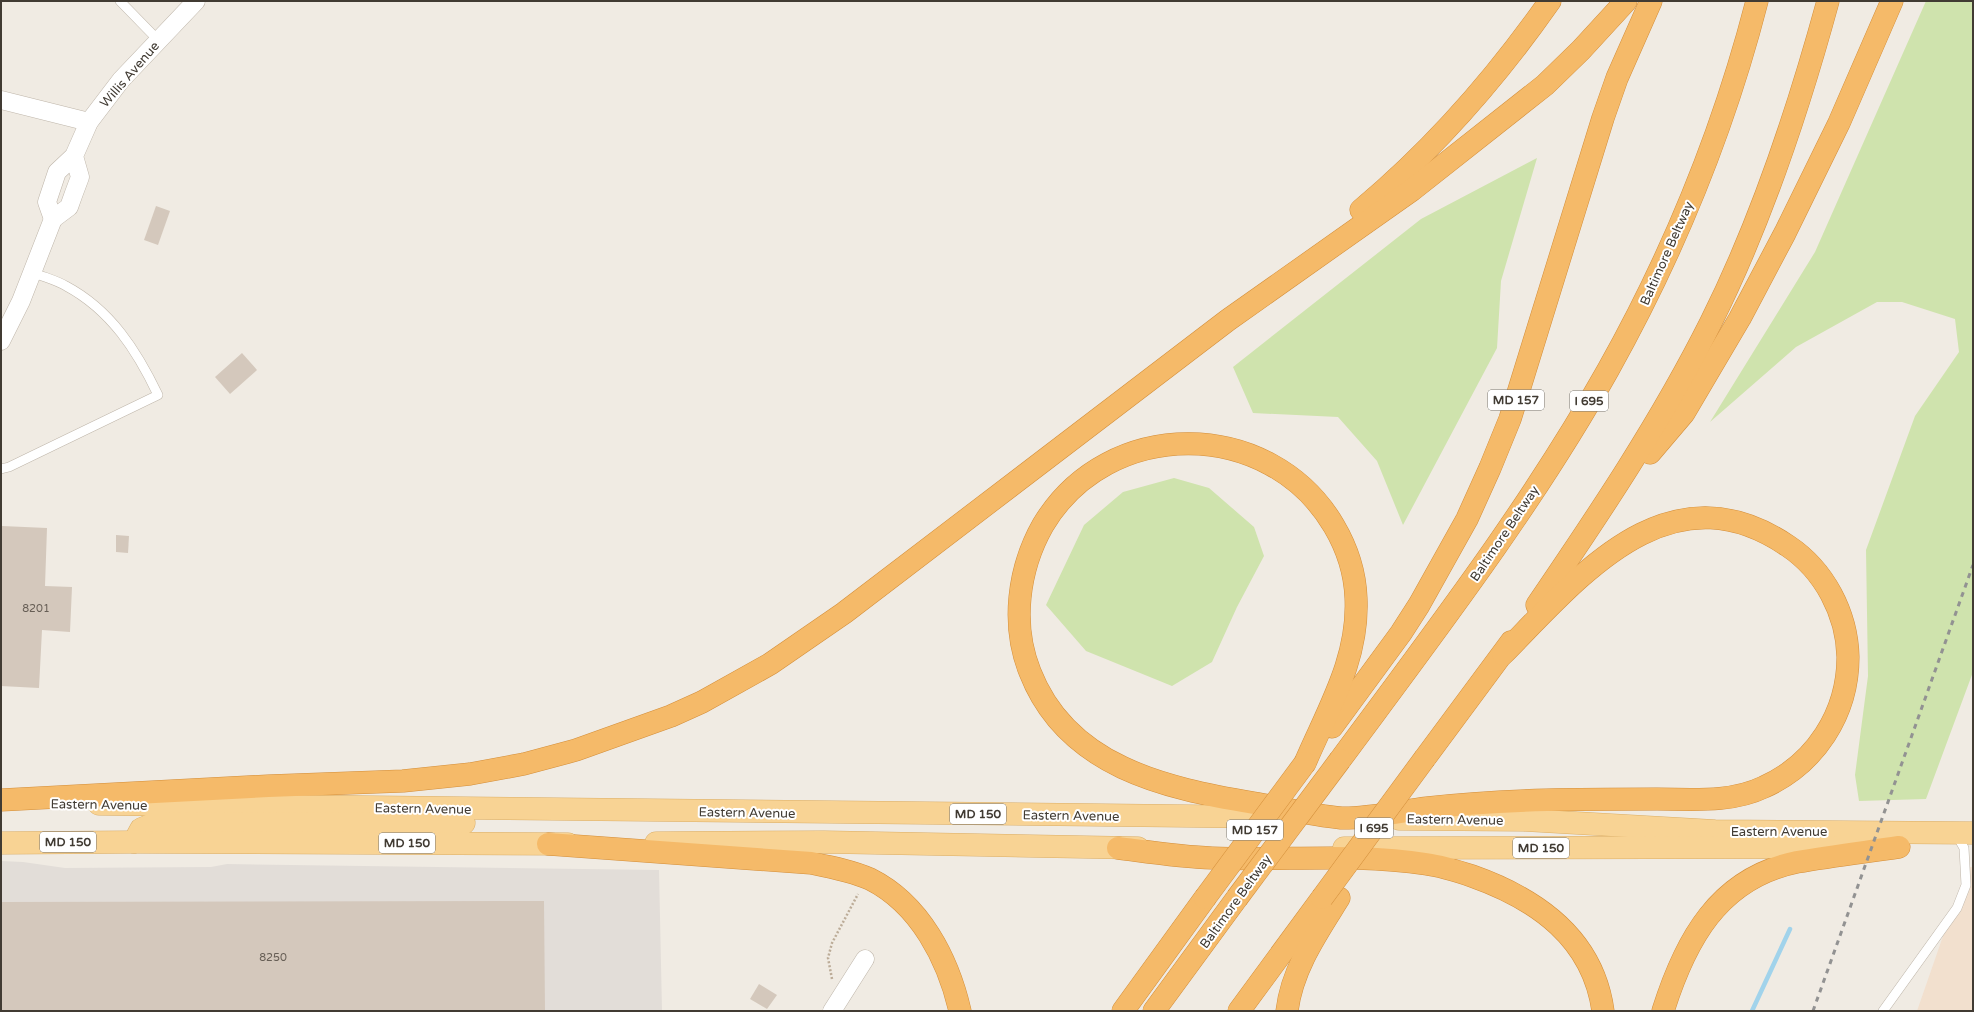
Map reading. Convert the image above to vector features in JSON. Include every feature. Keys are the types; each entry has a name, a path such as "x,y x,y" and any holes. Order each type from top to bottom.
{"highway":[{"path":"1228,320 1341,228 1402,175 1469,104 1523,39 1550,1"},
{"path":"1,801 268,786 403,781 470,774 524,764 576,750 671,716 736,685 806,640 1228,320 1412,190 1497,124 1550,80 1581,50 1626,1"},
{"name":"MD 157","path":"1123,1011 1401,633 1467,519 1510,419 1603,118 1617,78 1651,1"},
{"name":"Baltimore Beltway","path":"1154,1011 1340,760 1511,525 1607,371 1650,291 1684,216 1722,116 1757,1"},
{"name":"I 695","path":"1239,1011 1330,898 1427,758 1503,654 1597,518 1668,403 1711,322 1747,241 1786,140 1828,1"},
{"path":"1597,518 1684,413 1740,318 1785,233 1839,123 1892,1"},
{"path":"1305,763 1319,729 1335,700 1348,663 1356,628 1356,594 1352,566 1341,538 1326,512 1308,490 1289,474 1263,460 1238,450 1209,444 1178,443 1152,446 1121,456 1097,469 1071,491 1058,505 1043,526 1030,555 1022,580 1019,610 1020,637 1036,687 1050,710 1082,744 1104,759 1132,773 1164,784 1209,795 1344,818 1478,802 1570,799 1728,798 1758,791 1783,778 1806,760 1823,740 1842,701 1848,656 1845,635 1838,610 1828,587 1814,567 1797,552 1778,539 1751,526 1724,520 1701,518 1677,521 1657,526 1609,552 1583,573 1503,654"},
{"path":"548,844 812,863 842,869 870,879 889,891 909,908 927,931 942,959 956,995 960,1011"},
{"path":"1662,1011 1682,958 1693,937 1704,920 1736,890 1775,869 1797,862 1899,847"},
{"path":"1118,848 1211,858 1382,859 1427,864 1468,875 1519,895 1539,907 1560,926 1579,948 1593,973 1603,1011"},
{"path":"1287,1011 1298,972 1330,898"}],"main road":[{"name":"Eastern Avenue","path":"1,801 571,810 1524,820 1714,831 1966,840"},
{"path":"134,842 141,829 154,824 516,822 571,810"},
{"name":"Eastern Avenue","path":"1,843 134,842 548,844 824,842 1118,848 1899,847 1966,840"}],"street":[{"name":"Willis Avenue","path":"1,341 21,301 53,219 47,202 57,172 74,156 89,122 121,80 196,1"},
{"path":"1,100 89,122"},
{"path":"835,1006 865,959"}],"lane":[{"path":"120,1 158,40"},
{"path":"1,469 9,467 158,395 134,350 114,324 91,303 66,286 32,272"},
{"path":"1883,1011 1957,908 1966,886 1966,840"}],"path":[{"path":"835,1006 828,958 832,943 859,892"}],"shaded area":[{"path":"1,861 23,862 65,868 211,867 227,864 659,870 662,1011 1,1011"},
{"path":"1967,867 1973,867 1973,1011 1917,1011"}],"green space":[{"path":"1926,1 1973,1 1973,672 1926,799 1859,801 1855,775 1868,676 1866,550 1915,416 1959,352 1955,319 1902,302 1877,302 1796,347 1710,422 1815,252"},
{"path":"1537,158 1501,281 1497,348 1403,525 1377,461 1338,417 1253,413 1233,367 1421,219"},
{"path":"1174,478 1209,488 1254,527 1264,556 1237,607 1212,662 1172,686 1086,651 1046,605 1084,525 1123,492"}],"building":[{"path":"156,206 170,211 158,245 144,240"},
{"path":"242,353 257,370 230,394 215,377"},
{"path":"2,526 47,528 45,586 72,587 70,632 42,630 39,688 1,686"},
{"path":"116,535 129,536 128,553 116,552"},
{"path":"544,901 545,1011 1,1011 1,902"},
{"path":"759,984 777,995 767,1009 750,999"}],"waterway":[{"path":"1752,1011 1790,929"}],"railway":[{"path":"1813,1011 1973,565"}]}
